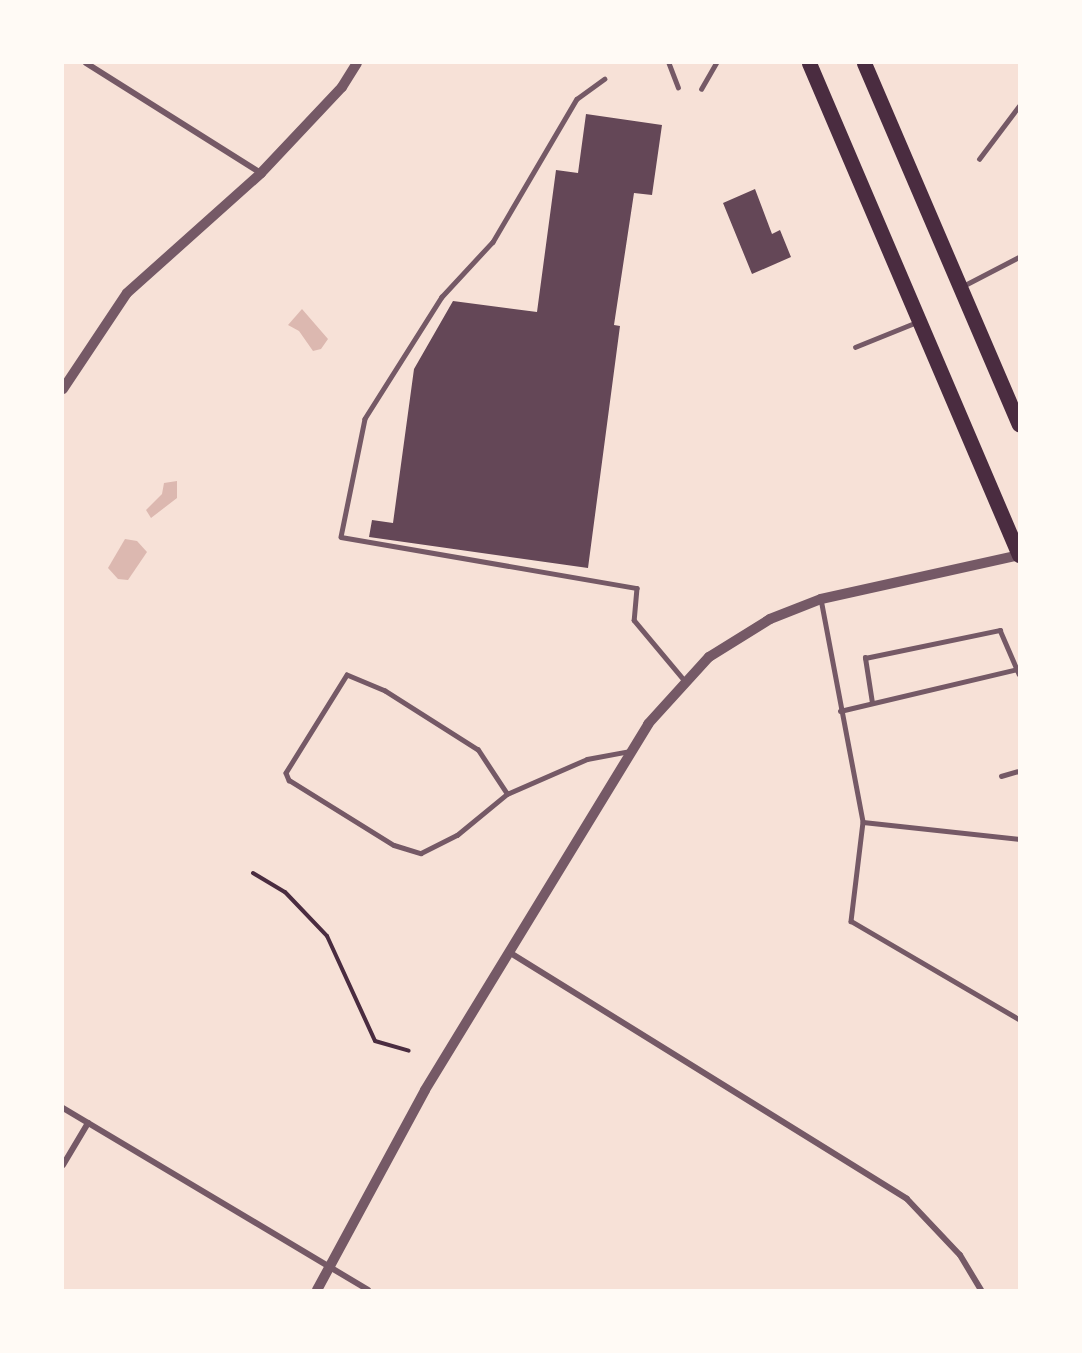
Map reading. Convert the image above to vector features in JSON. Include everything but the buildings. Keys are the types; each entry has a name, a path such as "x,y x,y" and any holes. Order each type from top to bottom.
{"main road":[{"path":"809,63 1019,555"},
{"path":"864,63 1019,424"}],"street":[{"path":"86,63 261,172"},
{"path":"63,388 127,293 261,172 342,87 357,63"},
{"path":"316,1290 425,1090 648,724 709,657 759,625 821,598 1019,555"},
{"path":"510,952 906,1198 960,1255 981,1290"},
{"path":"63,1108 368,1290"},
{"path":"63,1165 88,1123"}],"lane":[{"path":"669,63 678,87"},
{"path":"701,89 716,63"},
{"path":"605,79 577,99 493,242 442,297 365,419 341,537 637,588 634,620 686,682"},
{"path":"979,159 1019,105"},
{"path":"960,287 1019,257"},
{"path":"855,346 920,321"},
{"path":"821,598 840,711 863,822 851,921 1019,1018"},
{"path":"840,711 1018,671 1000,630 866,658 872,703"},
{"path":"507,794 478,750 385,692 347,675 286,773 289,780 394,845 422,853 457,835 507,794 587,759 632,750"},
{"path":"1001,776 1019,771"},
{"path":"863,822 1019,839"}],"path":[{"path":"253,873 285,892 327,936 375,1041 409,1051"}],"shaded area":[{"path":"302,309 328,339 321,349 313,351 299,331 288,325"},
{"path":"177,481 177,498 151,518 146,510 162,494 164,483"},
{"path":"125,539 137,541 147,552 128,580 118,579 108,568"}]}
